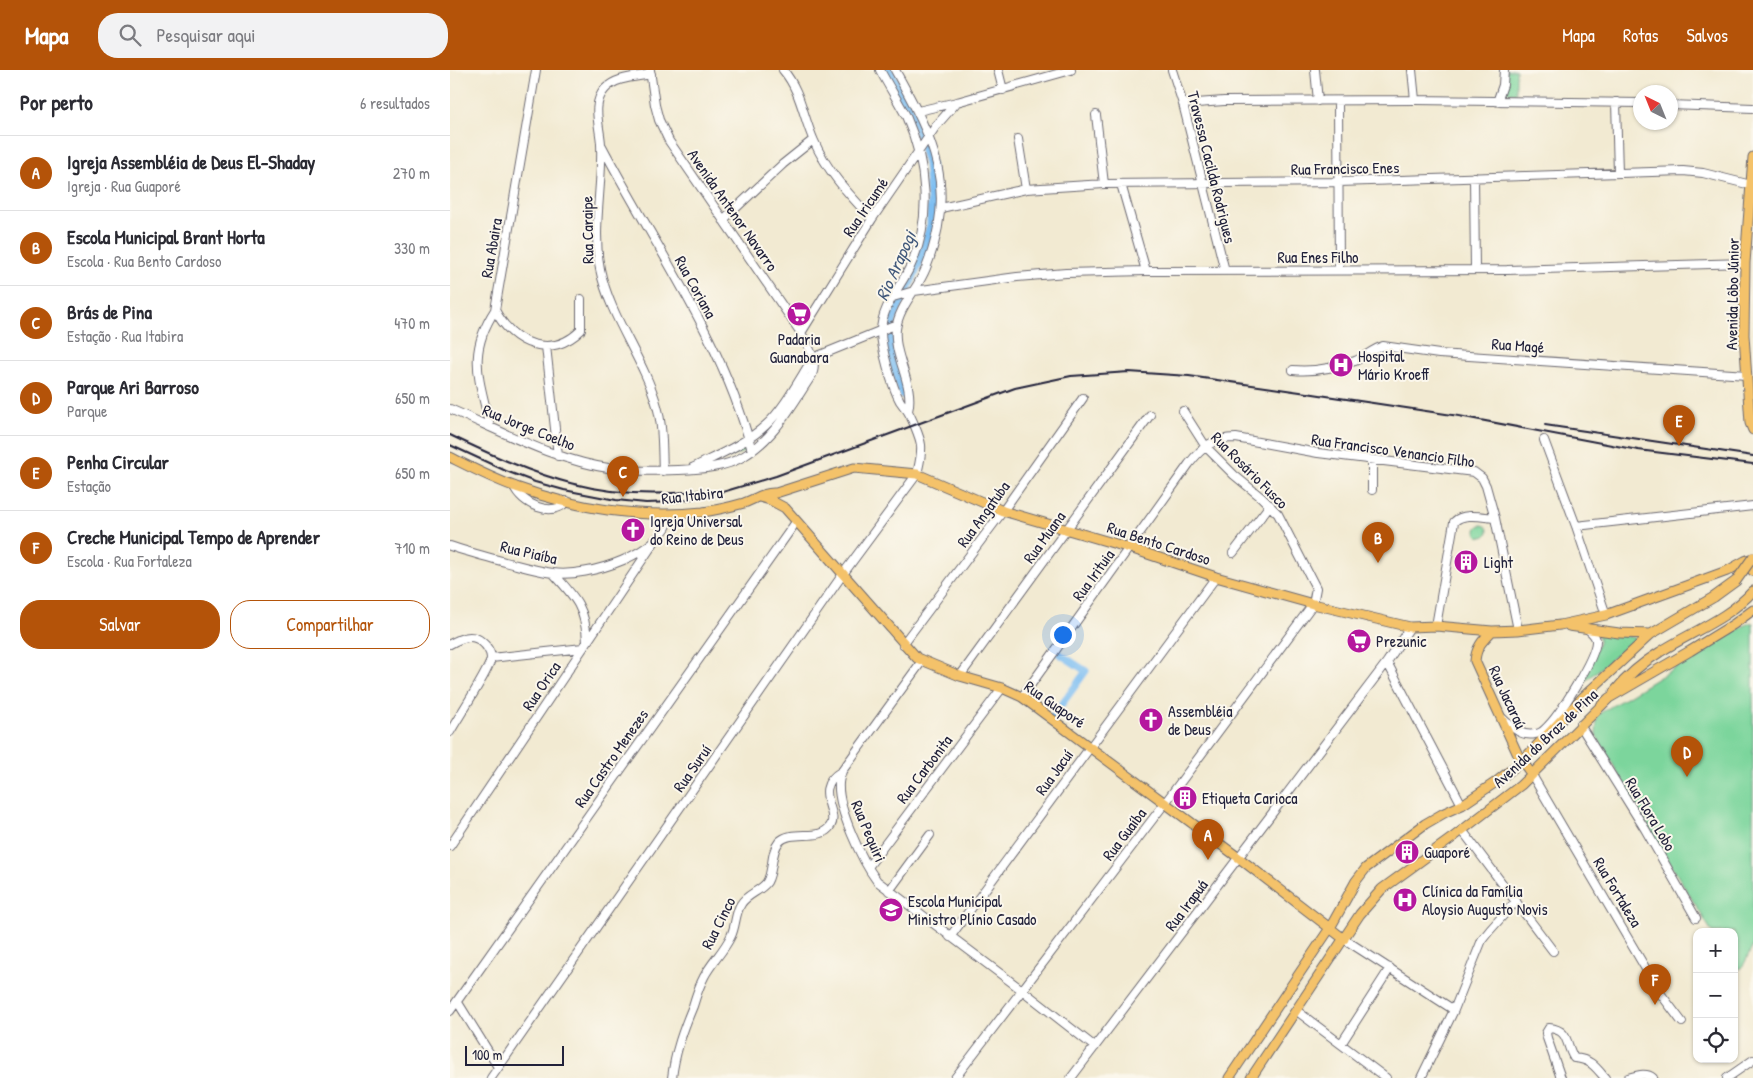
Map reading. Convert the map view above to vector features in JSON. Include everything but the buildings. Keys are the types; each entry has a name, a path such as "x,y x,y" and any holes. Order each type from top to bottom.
{"main road":[{"name":"Avenida Lôbo Júnior","path":"1753,157 1745,263 1744,335 1750,423 1753,430"},
{"name":"Rua Itabira","path":"450,457 514,486 567,501 627,512 671,514 719,509 759,497"},
{"name":"Rua Bento Cardoso","path":"759,497 768,492 776,493 854,468 917,474 1003,511 1130,548 1216,577 1313,604 1410,627 1436,626 1492,631 1560,625"},
{"path":"785,508 783,496 786,489"},
{"name":"Rua Guaporé","path":"759,497 770,500 785,508 912,654 922,661 960,676 1002,688 1022,697 1240,858 1344,939"},
{"path":"1560,625 1606,615 1726,571 1753,558"},
{"name":"Avenida do Braz de Pina","path":"1229,1078 1330,928 1356,881 1366,868 1425,824 1462,805 1496,782 1522,761 1582,698 1650,634 1714,597 1736,581 1753,558"},
{"path":"1726,571 1753,570"},
{"path":"1609,698 1647,660 1730,612 1753,591"},
{"name":"Avenida do Braz de Pina","path":"1251,1078 1365,907 1382,889 1532,775 1609,698 1752,612"},
{"path":"1560,625 1619,633 1650,634"},
{"name":"Rua Jacaraú","path":"1492,631 1481,642 1476,652 1475,661 1522,761 1532,775"}],"street":[{"name":"Rua Abaira","path":"490,427 479,377 477,356 482,334 495,310 536,70"},
{"path":"783,70 802,102 813,140 827,166 839,184 872,219"},
{"path":"880,70 924,145 934,153 938,170 941,208 935,243 921,280 911,292 896,324 896,340 910,399 908,411"},
{"path":"894,70 918,112 924,145 926,202 919,242 910,267 896,296 884,315 882,341 896,392 908,411 921,443 917,474"},
{"path":"998,70 1003,90"},
{"path":"918,112 1070,70"},
{"name":"Travessa Cacilda Rodrigues","path":"1172,70 1183,104 1225,271"},
{"path":"1315,70 1318,101"},
{"path":"1412,70 1415,100"},
{"path":"1497,102 1503,85 1504,70"},
{"name":"Rua Caraipe","path":"651,72 611,84 603,90 598,99 597,109 601,144 598,250 600,269 606,291 657,405 661,427 663,471"},
{"name":"Avenida Antenor Navarro","path":"651,72 655,105 659,120 669,141 801,333 813,358"},
{"path":"1183,104 1224,101 1415,100 1633,103"},
{"path":"1338,101 1339,270"},
{"name":"Rua Iricumé","path":"801,333 872,219 957,102"},
{"path":"1616,102 1618,173"},
{"path":"1678,105 1753,108"},
{"path":"1096,115 1104,184"},
{"path":"1018,138 1026,188"},
{"path":"723,220 783,164 813,140"},
{"name":"Rua Coriana","path":"601,144 708,338 730,385 752,451"},
{"name":"Rua Francisco Enes","path":"941,208 1026,188 1104,184 1339,182 1683,171 1703,173 1751,185"},
{"path":"1474,177 1475,270"},
{"path":"1121,184 1146,271"},
{"name":"Rua Enes Filho","path":"896,296 911,292 1017,277 1066,273 1475,270 1745,263"},
{"path":"495,310 508,330 519,339 531,344 546,346 571,340 581,330 581,299"},
{"path":"689,470 760,430 772,419 813,358 896,324"},
{"path":"546,346 558,456"},
{"name":"Rua Magé","path":"1293,370 1303,371 1357,360 1375,348 1383,346 1439,354 1747,376"},
{"path":"689,470 734,461 752,451 772,432 812,375 814,370 813,358"},
{"name":"Rua Angatuba","path":"903,644 1003,511 1083,398"},
{"name":"Rua Jorge Coelho","path":"450,408 558,456 612,468 640,471 689,470"},
{"name":"Rua Rosário Fusco","path":"1182,411 1206,446 1234,475 1270,505 1284,524 1316,588 1313,604"},
{"name":"Rua Muana","path":"960,676 1150,415"},
{"name":"Rua Francisco Venancio Filho","path":"1206,446 1223,438 1236,438 1318,453 1474,472 1482,478 1486,486 1495,518 1518,630"},
{"path":"1544,440 1606,615"},
{"name":"Rua Irituia","path":"1022,697 1189,464 1206,446"},
{"path":"1372,460 1372,490"},
{"name":"Rua Suruí","path":"491,1078 843,574 917,474"},
{"path":"1233,553 1270,505"},
{"path":"1576,526 1753,506"},
{"name":"Rua Piaíba","path":"452,548 553,574 584,571 607,566 636,554 655,541 667,526 671,514"},
{"path":"1436,626 1454,522 1457,518 1464,516 1495,518"},
{"name":"Rua Castro Menezes","path":"450,1011 796,522"},
{"name":"Rua Orica","path":"450,846 655,541"},
{"path":"491,658 585,645 587,625 583,612 576,598 553,574"},
{"name":"Rua Jacuí","path":"950,937 1216,577"},
{"name":"Rua Guaíba","path":"955,1078 1165,803 1313,604"},
{"name":"Rua Irapuá","path":"1071,1078 1240,858 1387,662 1410,627"},
{"name":"Avenida do Braz de Pina","path":"1500,716 1520,732 1529,735 1543,731 1574,689 1592,653 1596,640 1586,628"},
{"path":"450,644 468,636 477,638 484,644 491,658 484,674 450,732"},
{"path":"842,771 922,661"},
{"path":"1387,662 1462,805"},
{"name":"Rua Carbonita","path":"868,867 1002,688"},
{"name":"Rua Flora Lobo","path":"1580,725 1645,829 1696,918"},
{"name":"Rua Pequiri","path":"842,771 839,781 842,808 868,867 877,882 1095,1047"},
{"name":"Rua Cinco","path":"672,1078 674,1060 680,1038 703,978 731,936 742,903 768,881 779,842 791,836 824,832 830,826 832,822 828,802 829,786 832,779 842,771"},
{"name":"Rua Fortaleza","path":"1532,775 1660,993 1682,1022"},
{"path":"1462,830 1553,952"},
{"path":"889,891 930,835"},
{"path":"1421,1078 1454,1010 1482,940 1516,902"},
{"path":"1344,939 1454,1010"},
{"path":"1341,1044 1390,968"},
{"path":"457,1001 498,1067"},
{"path":"1297,1011 1386,1078"},
{"path":"1561,1078 1547,1038 1546,1033 1549,1028 1560,1030 1567,1038 1574,1058 1584,1059 1592,1063 1605,1078"},
{"path":"1727,1078 1753,1060"},
{"path":"1628,1078 1644,1074 1653,1078"}],"green space":[{"path":"1507,70 1516,70 1516,93 1505,92"},
{"path":"745,440 748,451 721,459"},
{"path":"1480,525 1484,525 1488,531 1484,537 1480,537 1476,533 1476,529"},
{"path":"1749,623 1753,623 1753,946 1742,968 1738,968 1738,928 1710,928 1596,735 1597,715"},
{"path":"1596,631 1636,638 1576,689 1599,643"}],"waterway":[{"name":"Rio Arapogi","path":"888,70 918,127 929,164 932,200 932,225 924,250 892,319 890,339 895,367 903,393"},
{"path":"1052,718 1086,671 1055,651"}],"railway":[{"path":"450,445 506,471 564,490 616,500 646,503 676,502 716,494 776,476 1015,388 1071,376 1129,372 1189,376 1300,392 1459,416 1638,450 1753,464"},
{"path":"1545,425 1753,456"},
{"path":"450,435 512,463 572,484 602,490 634,493 703,490"}],"place":[{"name":"Padaria Guanabara","path":"799,314"},
{"name":"Hospital Mário Kroeff","path":"1341,365"},
{"name":"Penha Circular","path":"1679,446"},
{"name":"Brás de Pina","path":"623,497"},
{"name":"Igreja Universal do Reino de Deus","path":"633,530"},
{"name":"Light","path":"1466,562"},
{"name":"Escola Municipal Brant Horta","path":"1378,563"},
{"name":"Prezunic","path":"1359,641"},
{"name":"Assembléia de Deus","path":"1151,720"},
{"name":"Parque Ari Barroso","path":"1687,777"},
{"name":"Etiqueta Carioca","path":"1185,798"},
{"name":"Guaporé","path":"1407,852"},
{"name":"Igreja Assembléia de Deus El-Shaday","path":"1208,860"},
{"name":"Clínica da Família Aloysio Augusto Novis","path":"1405,900"},
{"name":"Escola Municipal Ministro Plínio Casado","path":"891,910"},
{"name":"Creche Municipal Tempo de Aprender","path":"1655,1005"}]}
